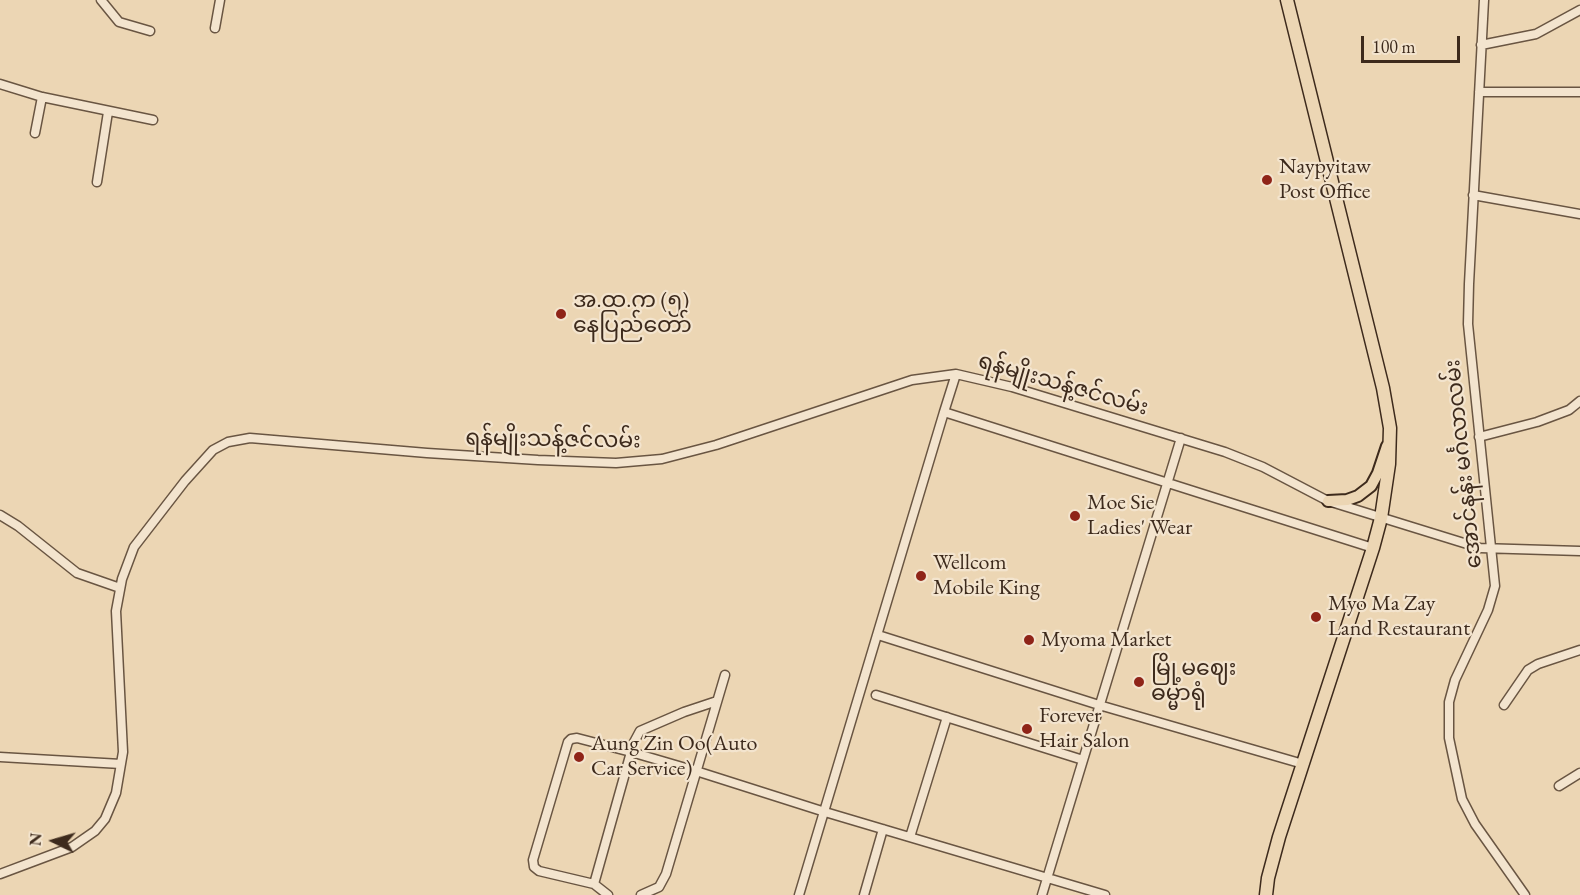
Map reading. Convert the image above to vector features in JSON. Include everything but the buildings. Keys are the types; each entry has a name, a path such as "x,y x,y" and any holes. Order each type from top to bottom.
{"highway":[{"path":"1266,895 1279,837 1373,548 1381,518 1389,464 1390,437 1383,388 1287,0"}],"main road":[{"path":"1328,501 1347,500 1358,496 1371,486 1378,473 1390,437"}],"street":[{"path":"101,0 119,22 150,31"},
{"path":"215,28 220,0"},
{"name":"အောင်နန်း မင်္ဂလာလမ်း","path":"1484,0 1468,324 1495,586 1488,610 1455,680 1449,702 1449,738 1462,799 1475,824 1525,895"},
{"path":"1481,45 1536,34 1580,10"},
{"path":"0,84 42,97 153,120"},
{"path":"1479,92 1580,92"},
{"path":"34,132 42,97"},
{"path":"97,182 108,112"},
{"path":"1473,195 1580,214"},
{"path":"799,895 956,374"},
{"name":"ရန်မျိုးသန့်ဇင်လမ်း","path":"0,874 72,847 95,831 105,819 116,793 123,752 116,611 120,588 134,547 185,481 213,450 228,442 249,438 538,460 616,462 662,459 716,445 912,380 956,374 1012,387 1181,438 1263,467 1328,501 1480,548 1580,550"},
{"path":"1479,437 1537,422 1569,410 1580,401"},
{"path":"944,412 1373,548"},
{"path":"1042,895 1181,438"},
{"path":"0,515 18,526 77,573 120,588"},
{"path":"878,635 1099,705 1303,764"},
{"path":"1504,705 1528,670 1538,664 1580,650"},
{"path":"641,895 661,884 725,675"},
{"path":"876,695 1083,760"},
{"path":"594,884 631,752 640,731 717,701"},
{"path":"910,837 947,717"},
{"path":"608,895 594,884 539,871 534,867 533,860 568,742 571,739 577,738 631,752 1106,895"},
{"path":"0,758 121,764"},
{"path":"1559,786 1580,773"},
{"path":"864,895 883,829"}],"place":[{"name":"Naypyitaw Post Office","path":"1267,180"},
{"name":"အ.ထ.က (၅) နေပြည်တော်","path":"561,314"},
{"name":"Moe Sie Ladies' Wear","path":"1075,516"},
{"name":"Wellcom Mobile King","path":"921,576"},
{"name":"Myo Ma Zay Land Restaurant","path":"1316,617"},
{"name":"Myoma Market","path":"1029,640"},
{"name":"မြို့မဈေး ဓမ္မာရုံ","path":"1139,682"},
{"name":"Forever Hair Salon","path":"1027,729"},
{"name":"Aung Zin Oo(Auto Car Service)","path":"579,757"}]}
